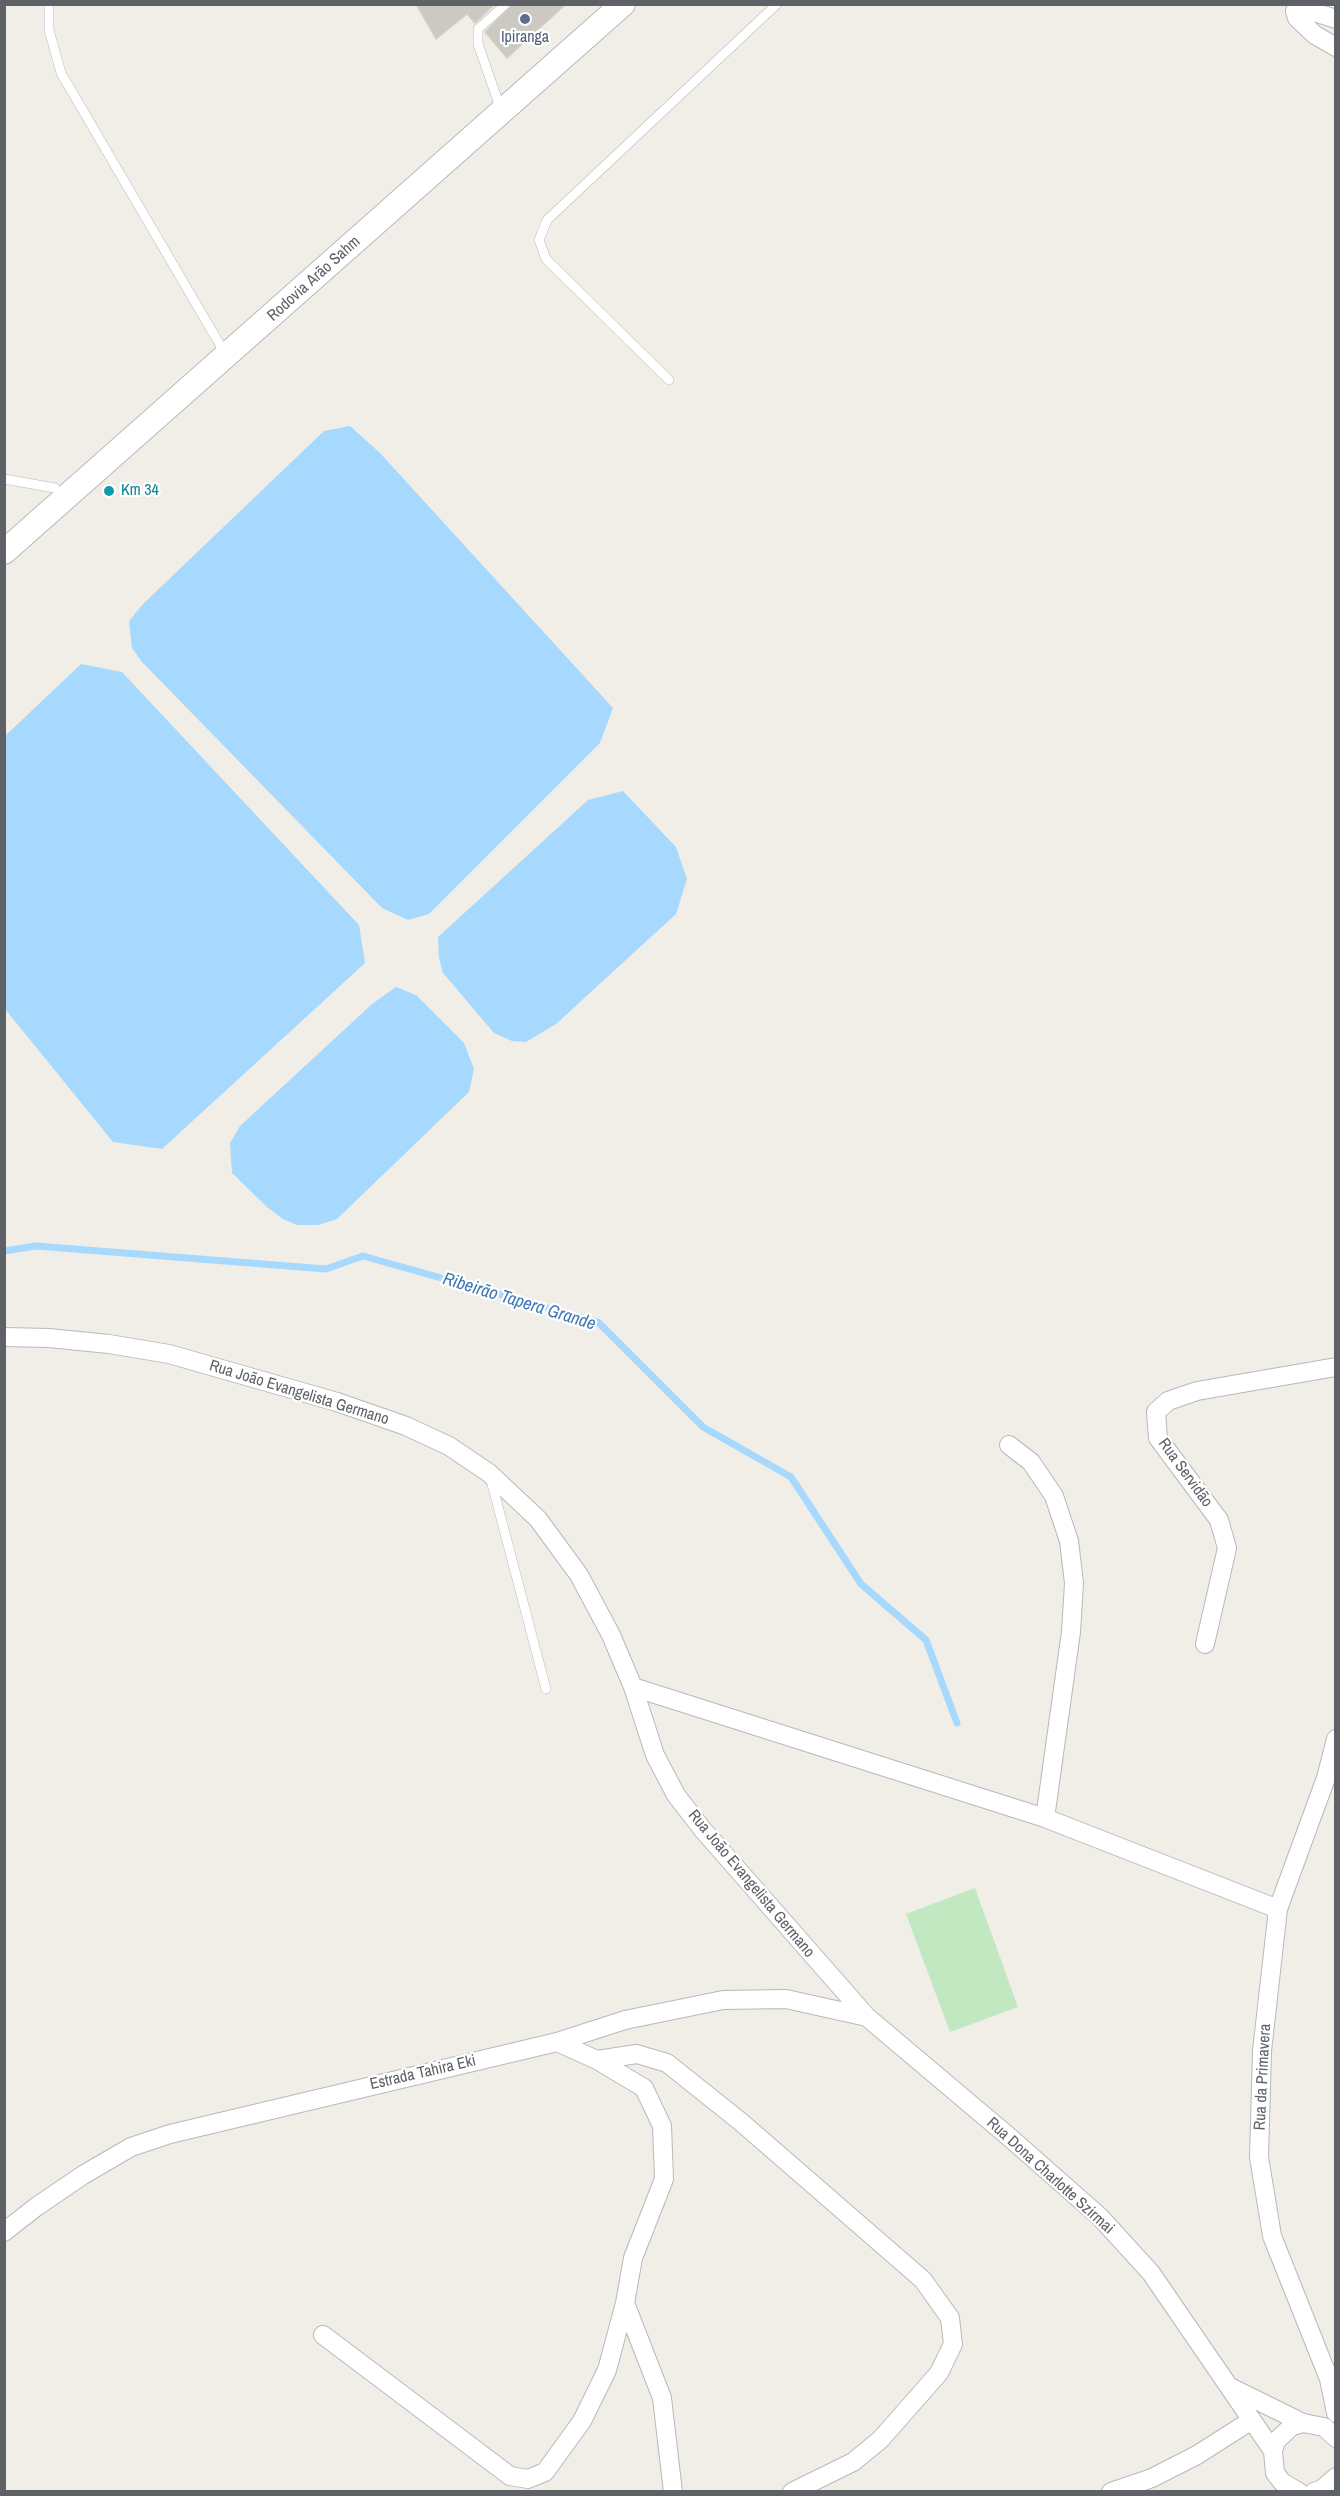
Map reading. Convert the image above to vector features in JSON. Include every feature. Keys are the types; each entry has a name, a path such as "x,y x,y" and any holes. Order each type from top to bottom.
{"street":[{"name":"Rodovia Arão Sahm","path":"4,552 227,357 623,4"},
{"path":"1335,19 1301,8 1296,11 1297,18 1315,35 1335,47"},
{"name":"Rua João Evangelista Germano","path":"4,1337 48,1338 108,1344 169,1354 337,1402 406,1426 449,1446 489,1473 538,1519 579,1575 611,1635 633,1686 655,1755 676,1795 733,1868 867,2017"},
{"name":"Rua Servidão","path":"1205,1644 1227,1548 1219,1520 1158,1438 1156,1412 1168,1401 1197,1391 1335,1367"},
{"path":"1009,1445 1031,1462 1054,1496 1070,1541 1074,1583 1071,1632 1045,1818"},
{"path":"633,1686 1045,1818 1278,1910"},
{"name":"Rua da Primavera","path":"1334,2436 1335,2414 1329,2379 1272,2236 1259,2157 1262,2051 1278,1910 1331,1778 1335,1739"},
{"name":"Estrada Tahira Eki","path":"4,2232 83,2175 131,2147 170,2133 557,2042 625,2020 723,2000 786,1999 867,2017"},
{"name":"Rua Dona Charlotte Szirmai","path":"867,2017 1100,2217 1151,2273 1273,2451 1275,2473 1294,2490"},
{"path":"323,2335 510,2476 528,2479 544,2472 582,2421 607,2370 625,2303 633,2258 664,2179 662,2126 644,2088 597,2060 557,2042"},
{"path":"597,2060 637,2054 667,2063 741,2122 922,2280 950,2318 953,2343 939,2373 880,2440 853,2462 792,2492"},
{"path":"625,2303 662,2398 674,2492"},
{"name":"Rua Dona Charlotte Szirmai","path":"1230,2387 1303,2423 1314,2424 1334,2436"},
{"path":"1111,2492 1152,2478 1197,2455 1252,2420"},
{"path":"1273,2451 1283,2433 1303,2423"},
{"path":"1314,2492 1322,2489 1335,2477"}],"lane":[{"path":"49,4 49,30 61,73 227,357"},
{"path":"502,112 478,44 478,29 506,4"},
{"path":"669,380 546,259 539,240 547,220 777,4"},
{"path":"4,479 55,488"},
{"path":"489,1473 507,1531 546,1689"}],"green space":[{"path":"975,1888 1018,2007 950,2032 906,1914"}],"water":[{"path":"350,426 380,453 613,708 600,743 429,914 408,920 382,908 142,662 132,648 129,621 143,604 324,431"},
{"path":"81,664 122,672 359,925 365,963 162,1149 113,1142 5,1009 5,736"},
{"path":"623,791 676,847 687,879 676,914 556,1024 526,1042 512,1041 494,1033 443,973 439,958 438,937 588,800"},
{"path":"396,987 416,995 464,1043 474,1069 469,1092 337,1219 318,1225 297,1225 283,1219 267,1207 232,1173 230,1143 240,1126 372,1004"}],"building":[{"path":"416,4 495,4 475,23 467,14 436,39"},
{"name":"Ipiranga","path":"513,4 566,4 507,58 485,32"}],"waterway":[{"name":"Ribeirão Tapera Grande","path":"4,1251 36,1246 326,1269 363,1256 598,1322 703,1427 791,1477 861,1584 926,1640 957,1723"}],"place":[{"name":"Ipiranga","path":"525,19"},
{"name":"Km 34","path":"109,491"}]}
